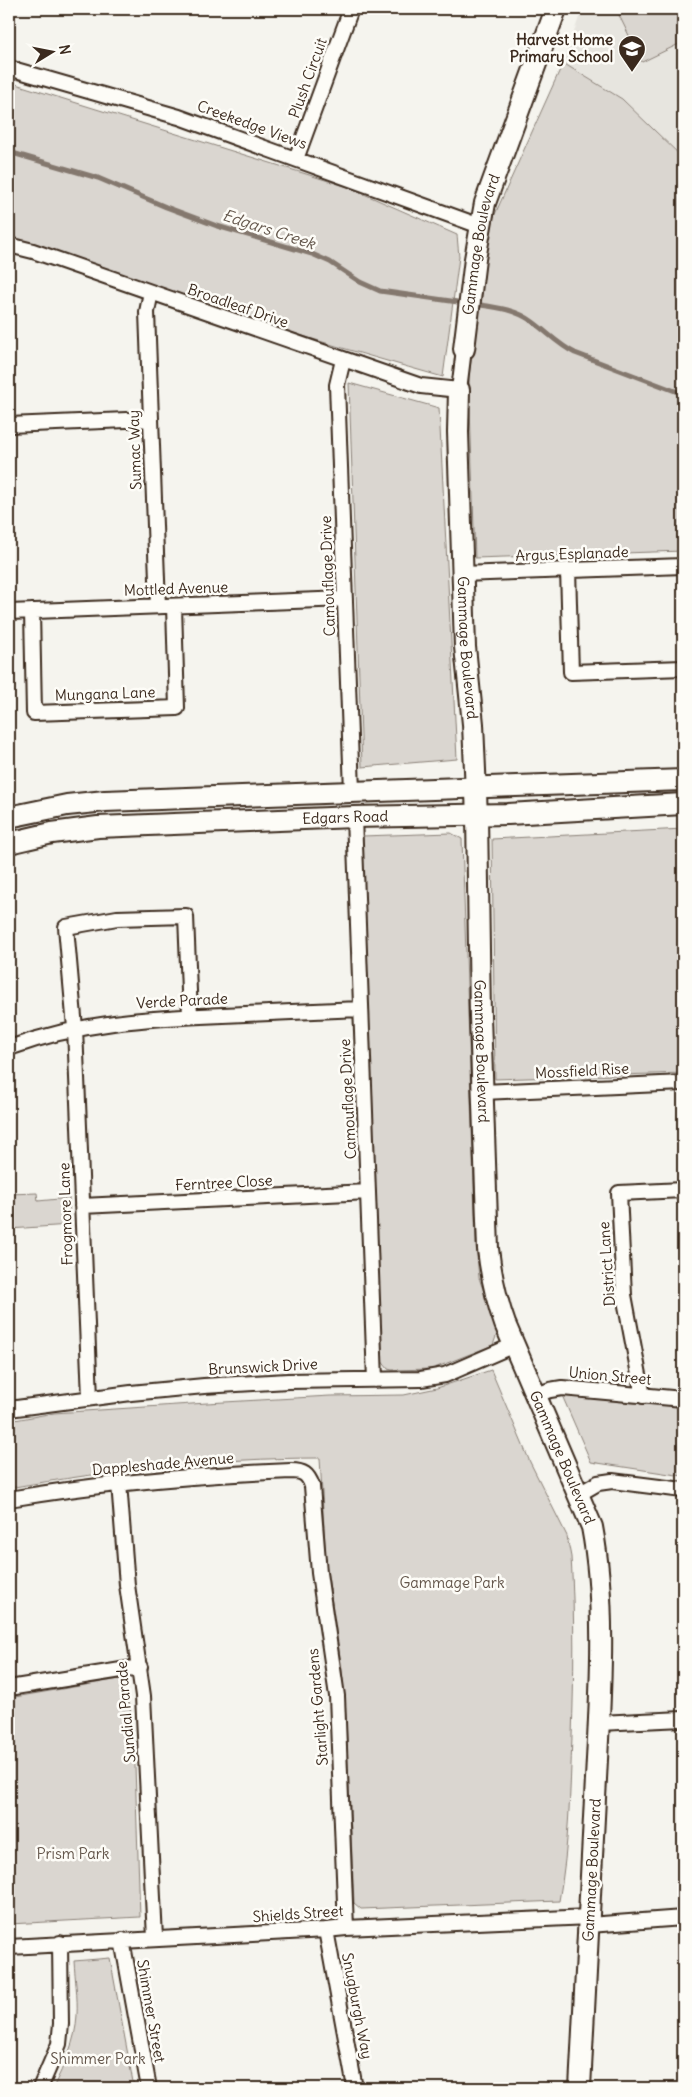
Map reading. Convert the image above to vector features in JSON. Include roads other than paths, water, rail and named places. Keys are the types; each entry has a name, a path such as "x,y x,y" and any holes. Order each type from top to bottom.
{"street":[{"name":"Plush Circuit","path":"296,159 351,9"},
{"name":"Gammage Boulevard","path":"556,9 493,177 480,226 459,390 462,574 465,647 473,724 476,788 480,1016 488,1249 491,1276 496,1298 514,1346 592,1527 598,1561 600,1602 599,1723 580,2088"},
{"name":"Creekedge Views","path":"9,68 179,116 480,226"},
{"name":"Broadleaf Drive","path":"9,245 33,251 413,384 459,390"},
{"name":"Sumac Way","path":"151,292 147,312 158,606"},
{"name":"Camouflage Drive","path":"344,360 337,385 352,791"},
{"path":"9,425 150,419"},
{"name":"Argus Esplanade","path":"462,574 683,566"},
{"path":"568,570 571,672 683,668"},
{"name":"Mottled Avenue","path":"9,612 345,599"},
{"name":"Mungana Lane","path":"32,611 34,713 177,708 174,606"},
{"name":"Edgars Road","path":"9,817 67,805 105,802 352,791 683,780"},
{"name":"Edgars Road","path":"9,843 98,827 354,817 477,816 683,804"},
{"name":"Camouflage Drive","path":"354,817 375,1380"},
{"name":"Frogmore Lane","path":"90,1398 76,1028 66,927 117,918 186,916 190,1016"},
{"name":"Verde Parade","path":"9,1048 76,1028 112,1022 190,1016 360,1009"},
{"name":"Mossfield Rise","path":"483,1092 683,1083"},
{"name":"District Lane","path":"643,1396 624,1295 619,1193 683,1190"},
{"name":"Ferntree Close","path":"82,1206 368,1192"},
{"name":"Brunswick Drive","path":"9,1409 90,1398 252,1383 435,1378 514,1346"},
{"name":"Union Street","path":"536,1395 562,1388 683,1399"},
{"name":"Dappleshade Avenue","path":"9,1499 119,1483 292,1470 303,1472 307,1475 312,1486"},
{"path":"579,1494 598,1484 612,1481 683,1490"},
{"name":"Sundial Parade","path":"119,1483 126,1576 140,1668 146,1730 155,1938"},
{"name":"Starlight Gardens","path":"312,1486 316,1547 336,1696 346,1928"},
{"path":"9,1688 140,1668"},
{"path":"599,1723 683,1719"},
{"name":"Shields Street","path":"9,1947 346,1928 683,1918"},
{"name":"Snugburgh Way","path":"326,1930 355,2088"},
{"name":"Shimmer Street","path":"122,1940 149,2088"},
{"path":"40,2088 53,2060 60,2034 62,1996 60,1943"}],"waterway":[{"name":"Edgars Creek","path":"9,152 98,178 217,226 312,254 330,262 360,282 380,291 465,303"},
{"name":"Edgars Creek","path":"473,304 504,309 519,314 575,353 683,394"}],"place":[{"name":"Harvest Home Primary School","path":"632,73"}],"park label":[{"name":"Gammage Park","path":"452,1583"},
{"name":"Prism Park","path":"73,1854"},
{"name":"Shimmer Park","path":"98,2059"}]}
